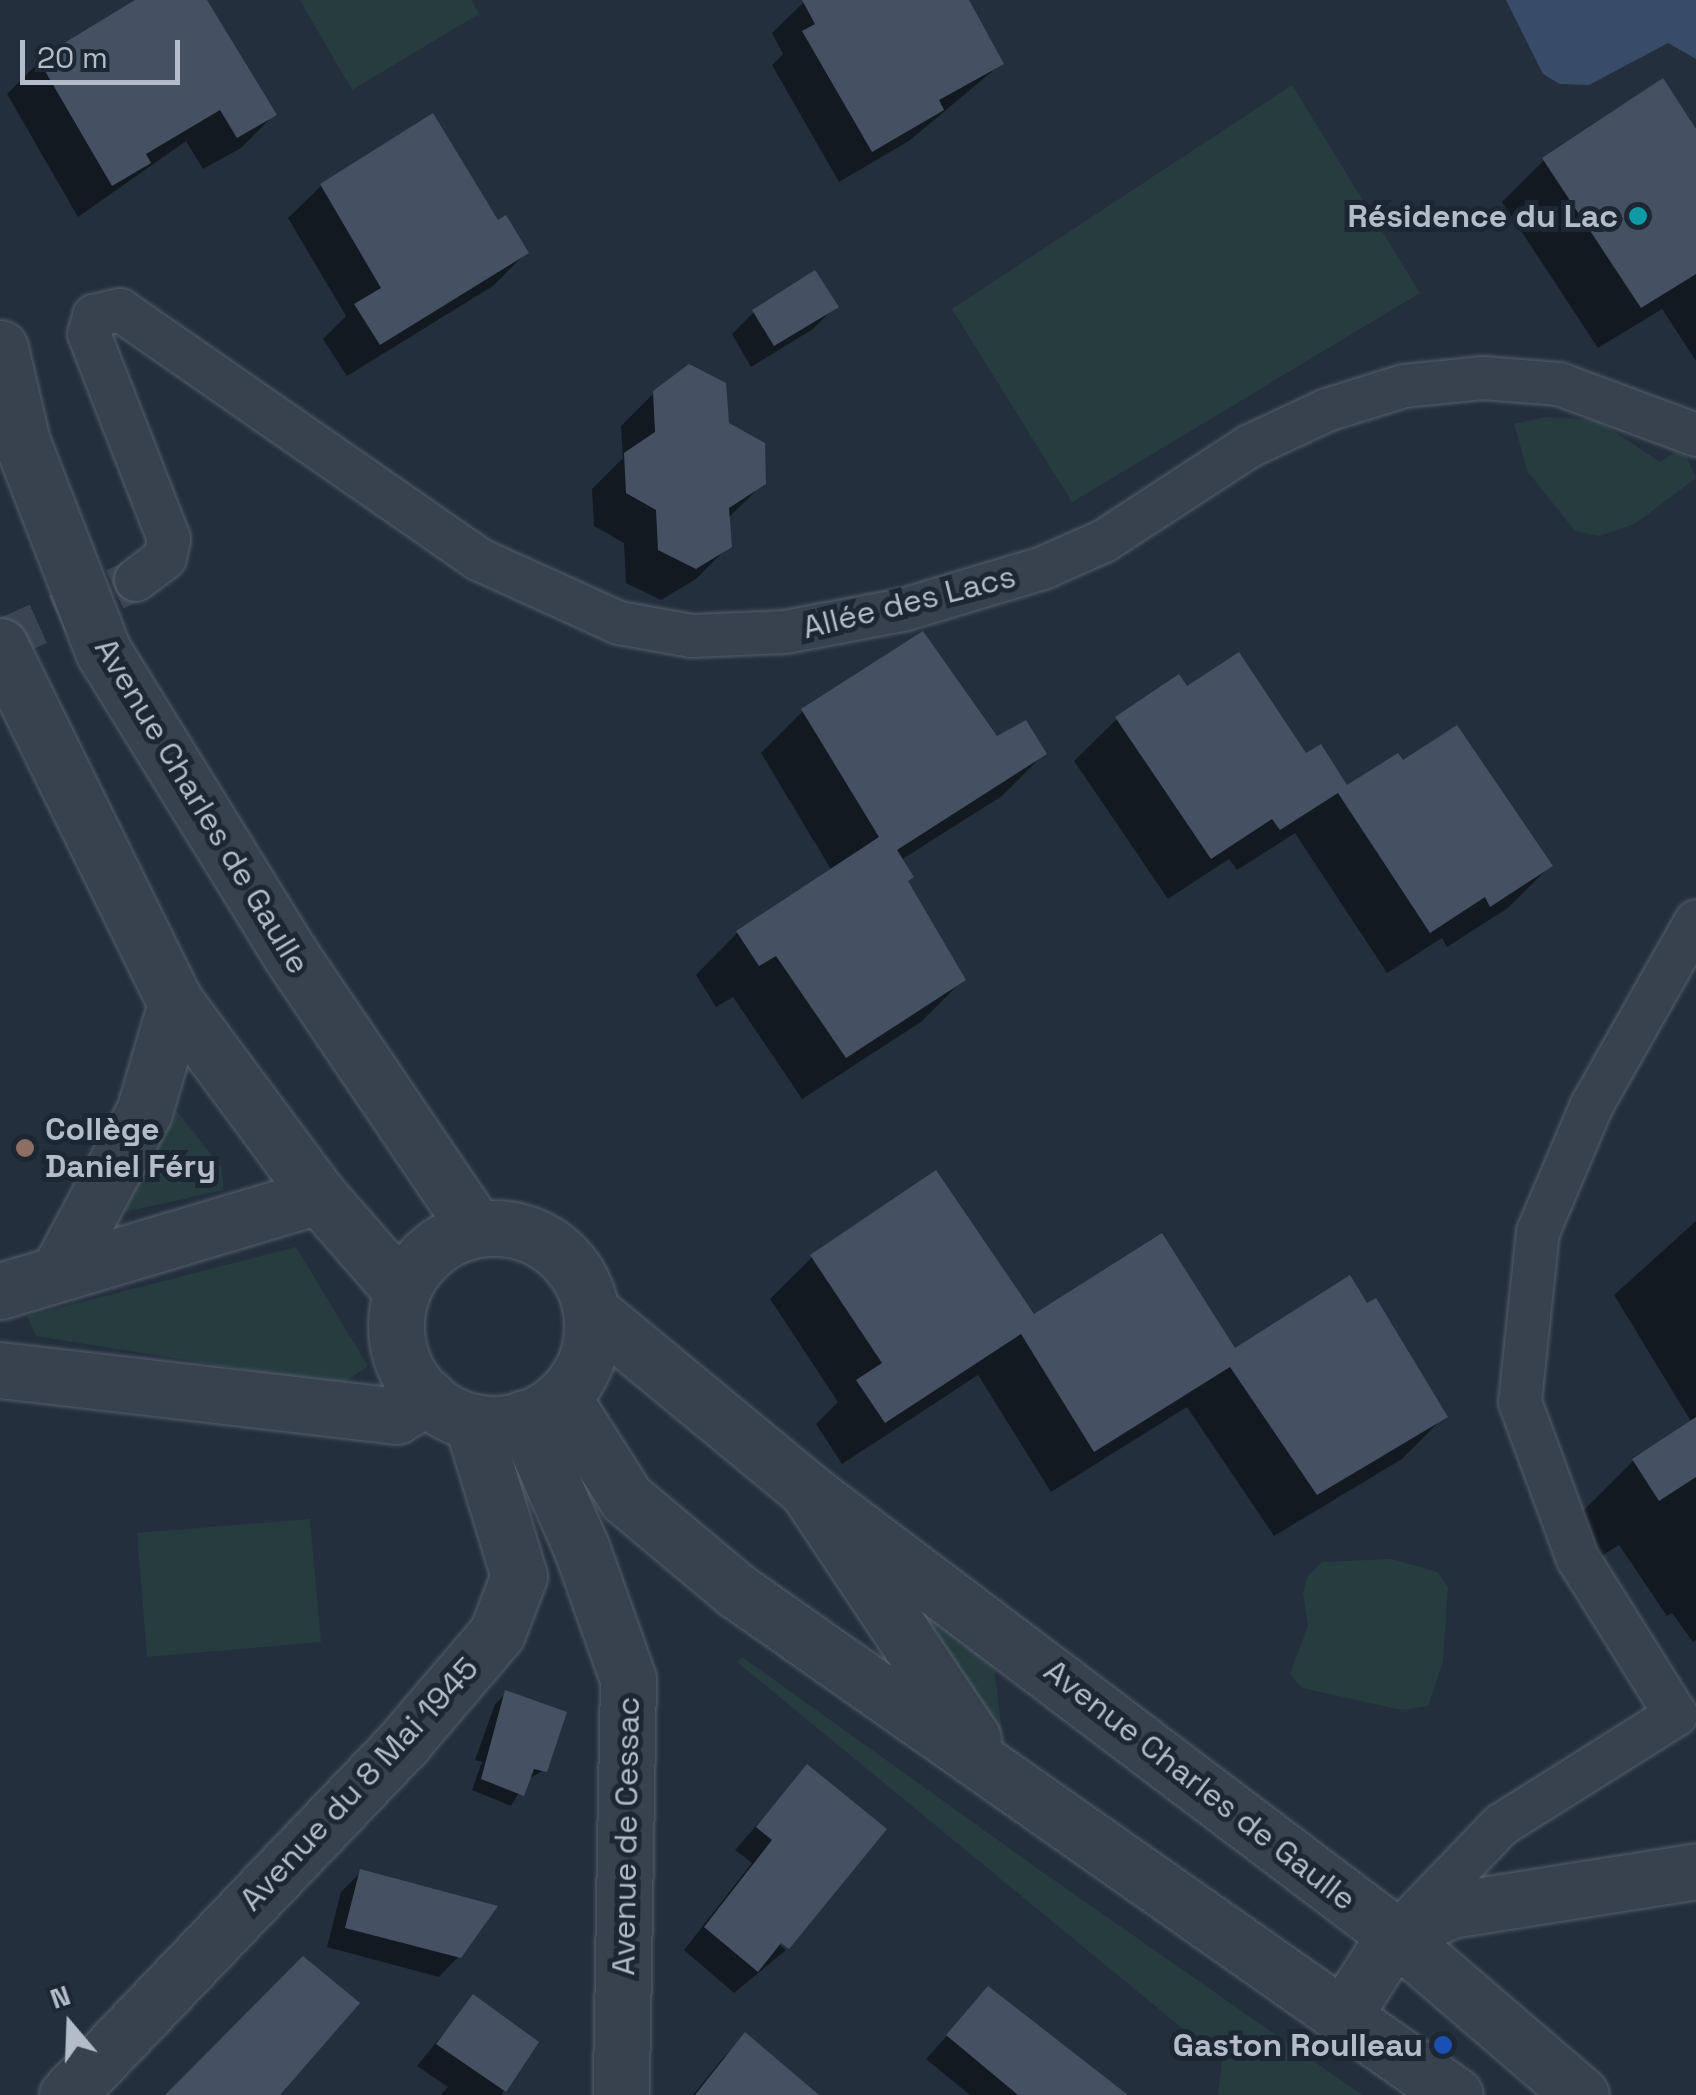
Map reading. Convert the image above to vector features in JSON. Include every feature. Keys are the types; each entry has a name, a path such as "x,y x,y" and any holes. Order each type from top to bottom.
{"street":[{"name":"Allée des Lacs","path":"136,580 165,558 169,539 89,334 94,316 120,310 478,560 620,623 692,636 785,632 884,614 1044,568 1104,541 1250,446 1327,410 1404,386 1483,378 1560,384 1696,435"},
{"name":"Avenue Charles de Gaulle","path":"0,348 22,442 104,651 290,954 476,1229"},
{"path":"0,646 176,1003 319,1196 402,1291"},
{"path":"1343,2016 1395,1935 1501,1824 1676,1714 1578,1559 1520,1402 1538,1232 1592,1105 1696,921"},
{"path":"59,1271 144,1112 176,1003"},
{"path":"0,1292 59,1271 319,1196"},
{"path":"0,1370 396,1416 496,1409 586,1358 592,1312 583,1282 565,1256 539,1238 510,1228 476,1229 444,1240 419,1262 402,1291 396,1324 400,1357 496,1409"},
{"name":"Avenue Charles de Gaulle","path":"592,1312 806,1490 1395,1935 1581,2095"},
{"name":"Avenue Charles de Gaulle","path":"496,1409 626,1498 737,1591 1455,2095"},
{"name":"Avenue du 8 Mai 1945","path":"66,2095 404,1742 497,1633 519,1576 496,1409"},
{"name":"Avenue de Cessac","path":"496,1409 582,1546 628,1679 621,2095"},
{"name":"Avenue Charles de Gaulle","path":"806,1490 998,1774"},
{"path":"1395,1935 1450,1910 1696,1871"}],"green space":[{"path":"300,0 471,0 479,14 352,90"},
{"path":"1292,85 1420,293 1072,502 952,309"},
{"path":"1545,417 1597,420 1660,462 1682,447 1696,478 1636,523 1600,536 1575,531 1528,472 1514,424"},
{"path":"176,1110 221,1167 224,1190 115,1214 161,1114"},
{"path":"296,1247 368,1366 341,1385 36,1336 27,1316"},
{"path":"310,1519 321,1642 147,1657 137,1533"},
{"path":"1391,1559 1438,1572 1448,1587 1443,1661 1428,1706 1402,1710 1302,1688 1290,1674 1308,1626 1303,1593 1308,1576 1322,1562"},
{"path":"914,1597 994,1665 1002,1733 946,1677"},
{"path":"742,1657 1362,2095 1218,2095 1222,2061 737,1662"}],"water":[{"path":"1506,0 1696,0 1696,59 1668,43 1589,85 1560,84 1543,74"}],"building":[{"path":"135,0 207,0 277,115 237,138 220,110 146,154 151,163 112,186 38,59"},
{"path":"802,0 969,0 1004,64 939,100 944,110 872,152 802,31 815,24"},
{"name":"Résidence du Lac","path":"1663,78 1696,129 1696,274 1641,308 1542,158"},
{"path":"433,113 498,220 506,215 529,253 380,345 354,304 381,288 320,184"},
{"path":"815,270 839,307 774,346 752,310"},
{"path":"689,364 726,383 729,423 765,443 766,484 729,508 732,547 696,569 658,550 656,510 626,493 624,453 655,432 653,391"},
{"path":"923,631 997,736 1026,720 1047,754 897,850 914,877 908,881 966,980 846,1058 776,956 759,966 736,931 879,837 801,709"},
{"path":"1239,652 1306,753 1321,744 1347,785 1398,753 1403,760 1457,725 1553,866 1490,907 1485,897 1430,933 1338,793 1280,830 1272,819 1211,859 1115,717 1179,674 1187,686"},
{"path":"936,1170 1034,1314 1162,1233 1235,1348 1350,1275 1367,1303 1376,1298 1448,1417 1317,1495 1230,1367 1094,1452 1021,1334 885,1423 856,1380 882,1363 810,1255"},
{"path":"1696,1417 1696,1477 1659,1501 1632,1459"},
{"path":"505,1690 567,1712 547,1772 534,1769 524,1796 481,1779"},
{"path":"807,1764 887,1829 789,1949 781,1943 758,1972 704,1927 772,1840 756,1827"},
{"path":"360,1869 498,1906 461,1958 345,1928"},
{"path":"303,1956 360,2003 280,2095 165,2095"},
{"path":"988,1986 1128,2095 1018,2095 946,2035"},
{"path":"473,1994 539,2042 506,2092 436,2044"},
{"path":"745,2032 819,2095 695,2095"}],"tunnel":[{"path":"0,641 136,580"}],"place":[{"name":"Résidence du Lac","path":"1638,216"},
{"name":"Collège Daniel Féry","path":"25,1148"},
{"name":"Gaston Roulleau","path":"1443,2045"}]}
